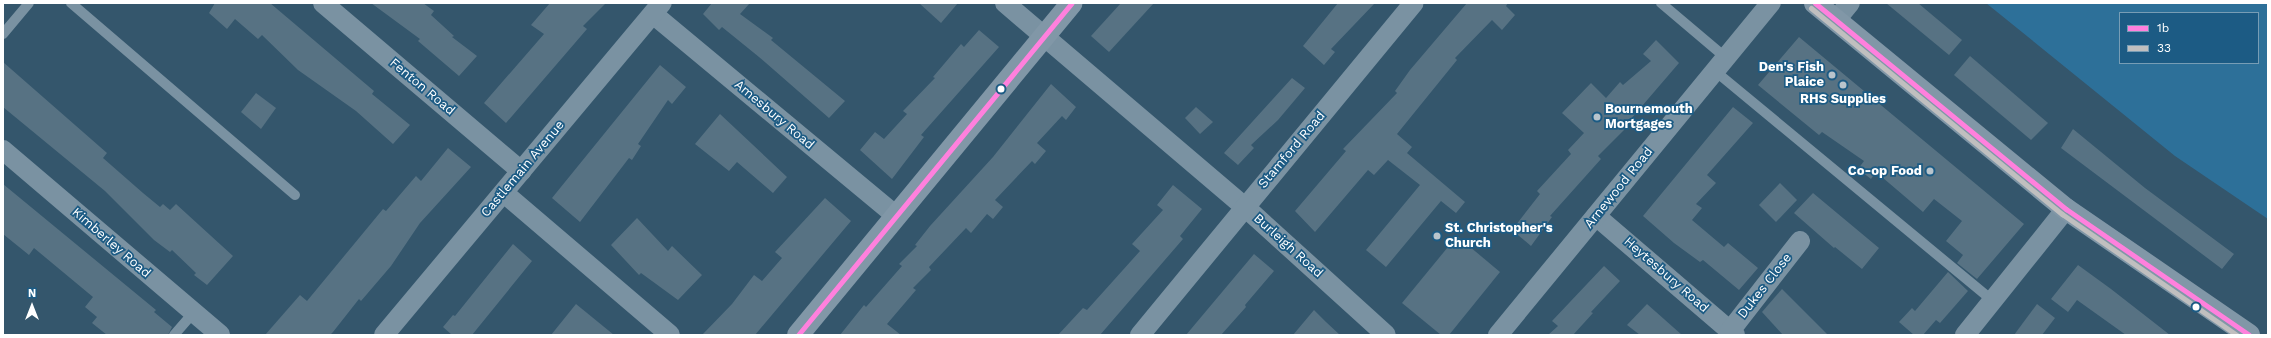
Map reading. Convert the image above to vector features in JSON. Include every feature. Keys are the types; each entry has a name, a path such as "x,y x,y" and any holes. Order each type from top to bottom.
{"street":[{"name":"Fenton Road","path":"323,3 521,171"},
{"name":"Burleigh Road","path":"1005,3 1245,207 1386,335"},
{"path":"798,335 1072,3"},
{"name":"Stamford Road","path":"1140,335 1414,3"},
{"name":"Arnewood Road","path":"1498,335 1771,3"},
{"path":"1815,3 2066,210 2249,335"},
{"path":"1836,20 1850,3"},
{"name":"Castlemain Avenue","path":"390,333 521,171 657,9"},
{"name":"Amesbury Road","path":"657,9 896,216"},
{"name":"Kimberley Road","path":"3,150 220,335"},
{"path":"504,193 670,335"},
{"path":"1965,335 2066,210"},
{"name":"Heytesbury Road","path":"1596,216 1732,333"},
{"name":"Dukes Close","path":"1732,333 1800,241"}],"lane":[{"path":"3,34 29,3"},
{"path":"72,3 295,195"},
{"path":"1661,3 1720,65 1993,301"},
{"path":"174,335 193,313"}],"shaded area":[{"path":"1986,3 2268,3 2268,219 2175,156"}],"building":[{"path":"215,3 270,3 374,91 372,94 410,125 393,144 356,111 298,70 262,35 258,39 235,19 227,29 209,13"},
{"path":"371,3 423,3 434,11 431,15 454,36 452,37 477,56 459,76 418,41 420,39"},
{"path":"550,3 606,3 583,26 587,29 506,123 484,103 544,34 531,25"},
{"path":"712,3 750,3 740,14 773,38 771,40 845,101 829,118 722,27 719,30 703,14"},
{"path":"919,3 958,3 941,23"},
{"path":"1121,3 1154,3 1109,52 1091,36"},
{"path":"1338,3 1375,3 1331,49 1335,52 1324,65 1303,46"},
{"path":"1467,3 1508,3 1506,6 1515,15 1502,30 1492,20 1455,58 1457,60 1397,134 1412,147 1407,153 1465,202 1456,213 1441,201 1386,267 1366,250 1420,185 1388,160 1374,175 1368,170 1315,232 1295,211 1346,151 1343,149 1397,93 1395,91 1410,70"},
{"path":"1886,3 1918,3 1962,40 1949,55"},
{"path":"979,30 999,47 921,135 924,137 892,179 860,150 875,132 884,139 907,114 903,111 935,78 933,77 961,44 964,47"},
{"path":"1799,37 2024,224 1977,279 1957,263 1963,255 1946,241 1962,221 1934,199 1923,212 1876,172 1871,179 1858,169 1864,161 1822,132 1819,135 1758,85"},
{"path":"1656,40 1679,63 1630,120 1632,122 1598,156 1601,159 1550,216 1552,217 1531,246 1512,230 1540,194 1537,191 1571,154 1568,150 1584,133 1562,113 1591,83 1606,98 1620,82 1623,85 1651,61 1643,54"},
{"path":"1970,56 2048,123 2031,140 1954,75"},
{"path":"3,62 107,153 103,158 143,193 160,207 163,204 170,210 176,204 233,256 207,285 194,275 196,273 172,250 170,252 154,240 105,191 3,107"},
{"path":"660,65 686,87 672,104 668,100 638,144 641,146 632,160 629,158 580,222 552,198"},
{"path":"1292,78 1305,88 1278,120 1251,145 1254,148 1238,165 1224,153"},
{"path":"1051,84 1076,107 1066,120 1062,116 1037,143 1046,151 1035,164 1032,161 995,200 1003,207 993,219 987,214 971,233 966,228 929,267 931,270 913,288 916,290 887,324 901,335 840,335 864,305 866,307 902,266 899,264 917,246 915,245 930,226 993,157"},
{"path":"256,93 276,108 261,129 241,112"},
{"path":"1196,107 1213,122 1200,134 1185,118"},
{"path":"1733,107 1753,123 1707,175 1716,183 1696,204 1702,208 1692,220 1724,247 1728,243 1758,268 1739,290 1703,260 1700,262 1674,243 1643,216"},
{"path":"720,114 787,177 773,193 737,162 729,171 695,144"},
{"path":"2073,129 2145,188 2234,254 2222,269 2061,148"},
{"path":"448,148 471,167 420,223 391,266 361,301 359,299 333,332 330,335 265,335 300,295 307,301 383,209 386,211 416,176 421,181"},
{"path":"1780,183 1797,200 1776,222 1759,205"},
{"path":"3,184 156,310 154,312 172,327 168,335 107,335 92,323 97,317 85,307 93,297 34,248 29,255 3,234"},
{"path":"1173,185 1202,209 1180,236 1183,239 1100,335 1058,335 1083,308 1087,310 1140,251 1132,244 1163,210 1157,205"},
{"path":"1813,193 1879,248 1862,269 1835,247 1834,248 1794,213"},
{"path":"825,198 851,221 755,335 702,335 732,304 754,275 762,281 782,258 775,252"},
{"path":"637,218 668,251 672,246 702,275 678,300 641,273 639,275 611,245"},
{"path":"1457,236 1500,272 1449,335 1441,335 1402,303"},
{"path":"513,244 532,261 472,335 452,335 443,327 453,315 455,316"},
{"path":"1254,254 1274,271 1245,305 1246,307 1221,335 1186,335"},
{"path":"2078,265 2170,335 2126,335 2077,300 2068,312 2051,299"},
{"path":"1604,266 1620,281 1591,312 1593,313 1573,335 1548,335 1558,326 1552,321"},
{"path":"1948,272 1968,291 1940,323 1936,320 1923,335 1914,335 1899,322 1912,308 1915,311"},
{"path":"1782,289 1828,335 1783,335 1762,312"},
{"path":"576,304 614,335 551,335"},
{"path":"1647,304 1682,335 1640,335 1627,325"},
{"path":"2037,304 2055,318 2042,335 2014,335"},
{"path":"1314,310 1326,322 1340,335 1293,335"}],"transit line":[{"name":"1b","path":"798,335 1072,3"},
{"name":"1b","path":"1815,3 2066,209 2249,335"},
{"name":"33","path":"1811,8 2062,214 2237,335"}],"place":[{"name":"Den's Fish Plaice","path":"1832,75"},
{"name":"RHS Supplies","path":"1843,85"},
{"name":"Bournemouth Mortgages","path":"1597,117"},
{"name":"Co-op Food","path":"1930,171"},
{"name":"St. Christopher's Church","path":"1437,236"}]}
